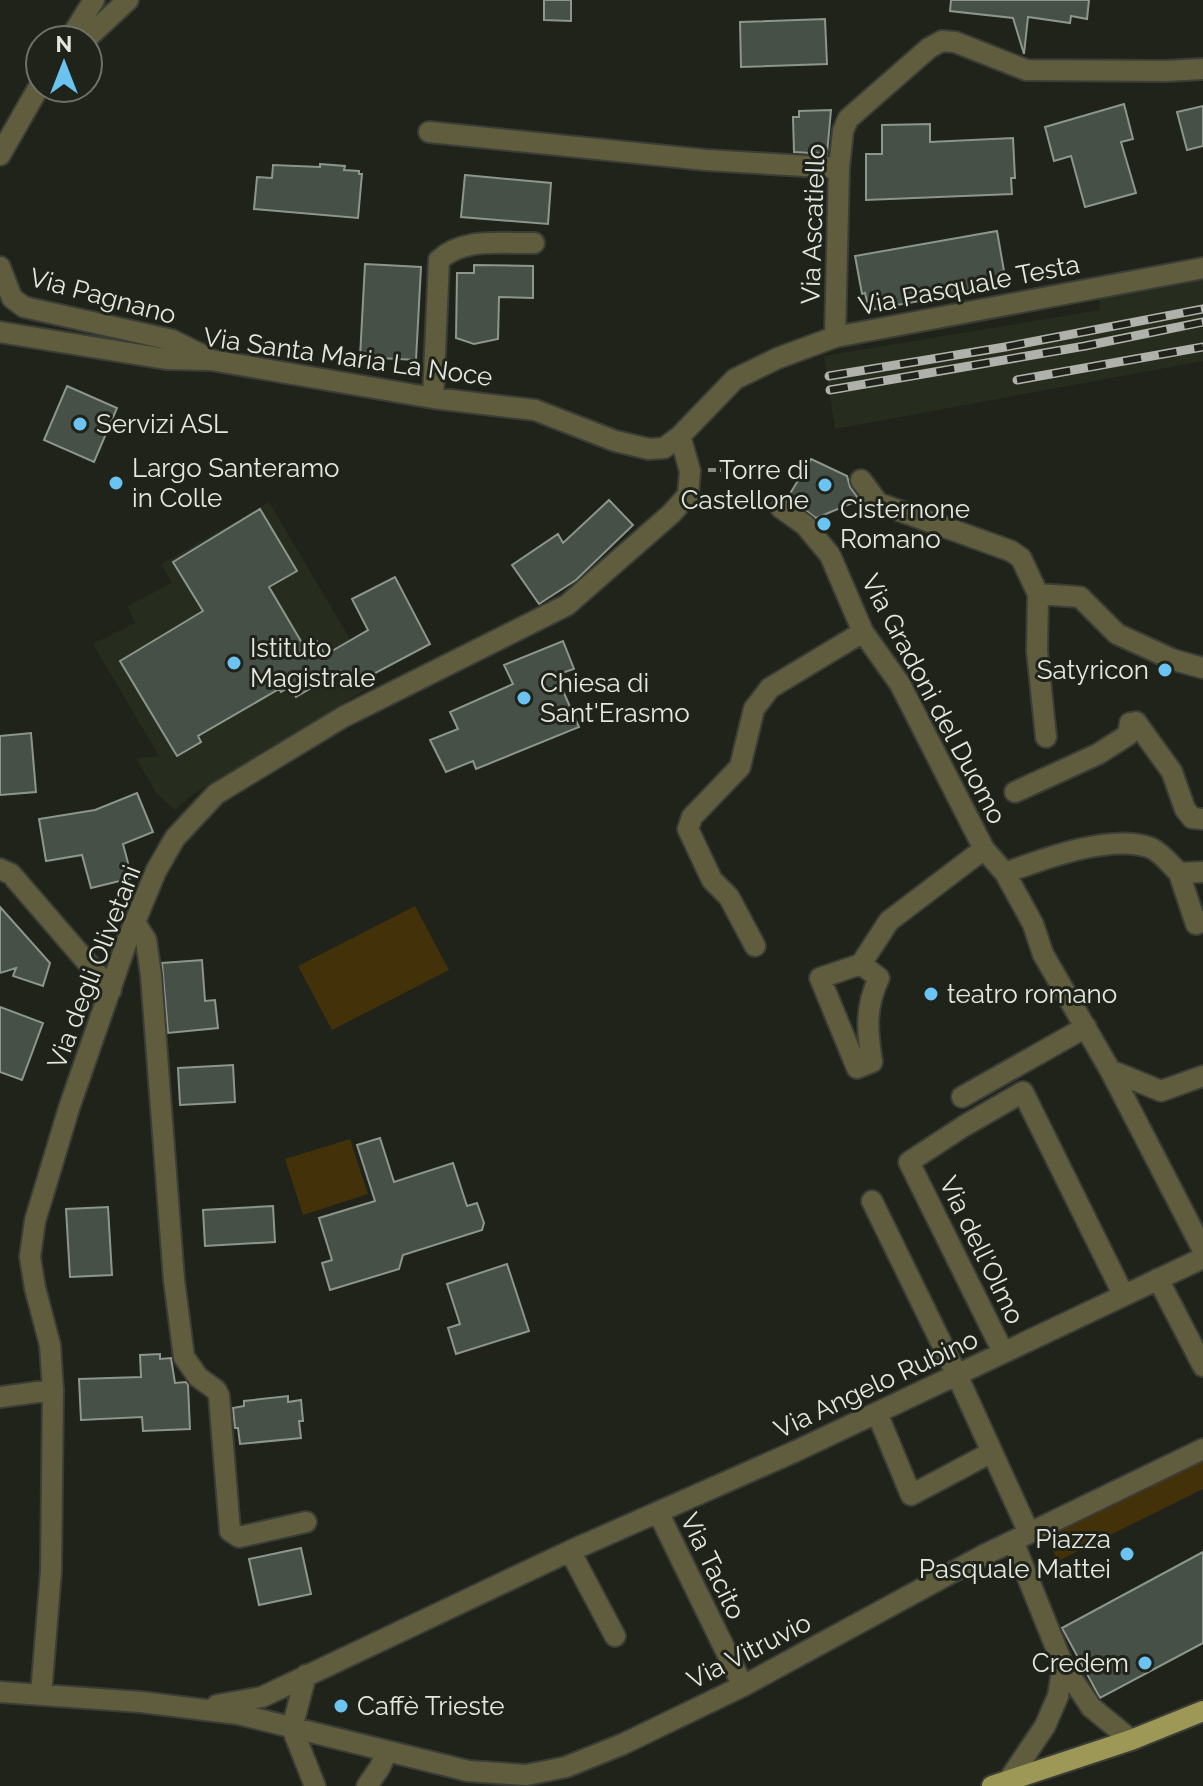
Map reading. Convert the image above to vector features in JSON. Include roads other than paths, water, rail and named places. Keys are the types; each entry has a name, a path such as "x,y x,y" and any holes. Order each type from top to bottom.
{"main road":[{"path":"1000,1783 1131,1740 1203,1711"}],"street":[{"path":"79,24 94,0"},
{"path":"102,24 128,0"},
{"name":"Via Ascatiello","path":"835,337 839,168 843,131 848,119 929,48 942,41 955,42 1026,70 1203,69"},
{"path":"0,155 29,104"},
{"path":"429,132 706,160 839,168"},
{"path":"433,398 439,260 450,250 466,245 534,243"},
{"name":"Via Pagnano","path":"0,267 12,298 24,307 172,340 211,360"},
{"name":"Via Pasquale Testa","path":"680,436 735,379 778,358 835,337 1203,268"},
{"name":"Via Santa Maria La Noce","path":"0,332 166,359 211,360 433,398 535,410 615,441 649,449 664,448 680,436"},
{"name":"Via degli Olivetani","path":"41,1695 51,1571 53,1390 50,1345 30,1257 35,1221 69,1108 134,921 156,871 175,838 216,794 343,717 567,605 671,514 689,490 690,471 680,436"},
{"path":"861,480 878,503 1011,551 1021,558 1038,594 1037,651 1046,737"},
{"name":"Via Gradoni del Duomo","path":"781,508 805,525 830,555 863,632 900,684 984,849 1005,873 1033,924 1043,954 1110,1070 1203,1250"},
{"path":"1038,594 1080,597 1117,634 1174,660 1203,668"},
{"path":"755,946 729,897 712,880 691,839 688,829 692,817 740,767 754,709 760,698 770,688 863,632"},
{"path":"1015,792 1098,754 1128,735 1133,722 1172,772 1185,809 1192,818 1203,819"},
{"path":"1005,873 1057,854 1127,843 1155,850 1179,873 1196,924 1203,921"},
{"path":"861,964 879,978 870,996 867,1026 872,1062 857,1068 820,978 861,964 889,921 984,849"},
{"path":"0,869 11,874 111,990"},
{"path":"1179,873 1203,872"},
{"path":"134,921 146,940 151,975 174,1280 184,1357 198,1377 216,1390 219,1396 230,1531 239,1537 306,1522"},
{"path":"962,1097 1086,1027"},
{"path":"1110,1070 1161,1091 1203,1076"},
{"name":"Via dell'Olmo","path":"1003,1352 909,1162 1023,1092 1123,1294"},
{"path":"872,1201 992,1452 1063,1665 1091,1707 1131,1740"},
{"name":"Via Angelo Rubino","path":"201,1708 262,1697 570,1551 877,1413 1203,1258"},
{"path":"1158,1279 1203,1366"},
{"path":"0,1397 53,1390"},
{"path":"877,1413 911,1495 992,1452"},
{"name":"Via Vitruvio","path":"201,1708 468,1771 526,1775 566,1767 623,1744 743,1686 1021,1537 1203,1449"},
{"name":"Via Tacito","path":"658,1512 743,1686"},
{"path":"570,1551 615,1636"},
{"path":"1000,1783 1045,1726 1058,1696 1063,1665"},
{"path":"306,1675 292,1728 315,1786"},
{"path":"0,1692 201,1708"},
{"path":"367,1786 387,1751"}],"railway":[{"path":"829,376 1005,347 1203,309"},
{"path":"830,390 1085,346 1203,322"},
{"path":"1017,380 1203,347"}],"place":[{"name":"Servizi ASL","path":"80,424"},
{"name":"Largo Santeramo in Colle","path":"116,483"},
{"name":"Torre di Castellone","path":"825,485"},
{"name":"Cisternone Romano","path":"824,524"},
{"name":"Istituto Magistrale","path":"234,663"},
{"name":"Satyricon","path":"1165,670"},
{"name":"Chiesa di Sant'Erasmo","path":"524,698"},
{"name":"teatro romano","path":"931,994"},
{"name":"Piazza Pasquale Mattei","path":"1127,1554"},
{"name":"Credem","path":"1145,1663"},
{"name":"Caffè Trieste","path":"341,1706"}]}
